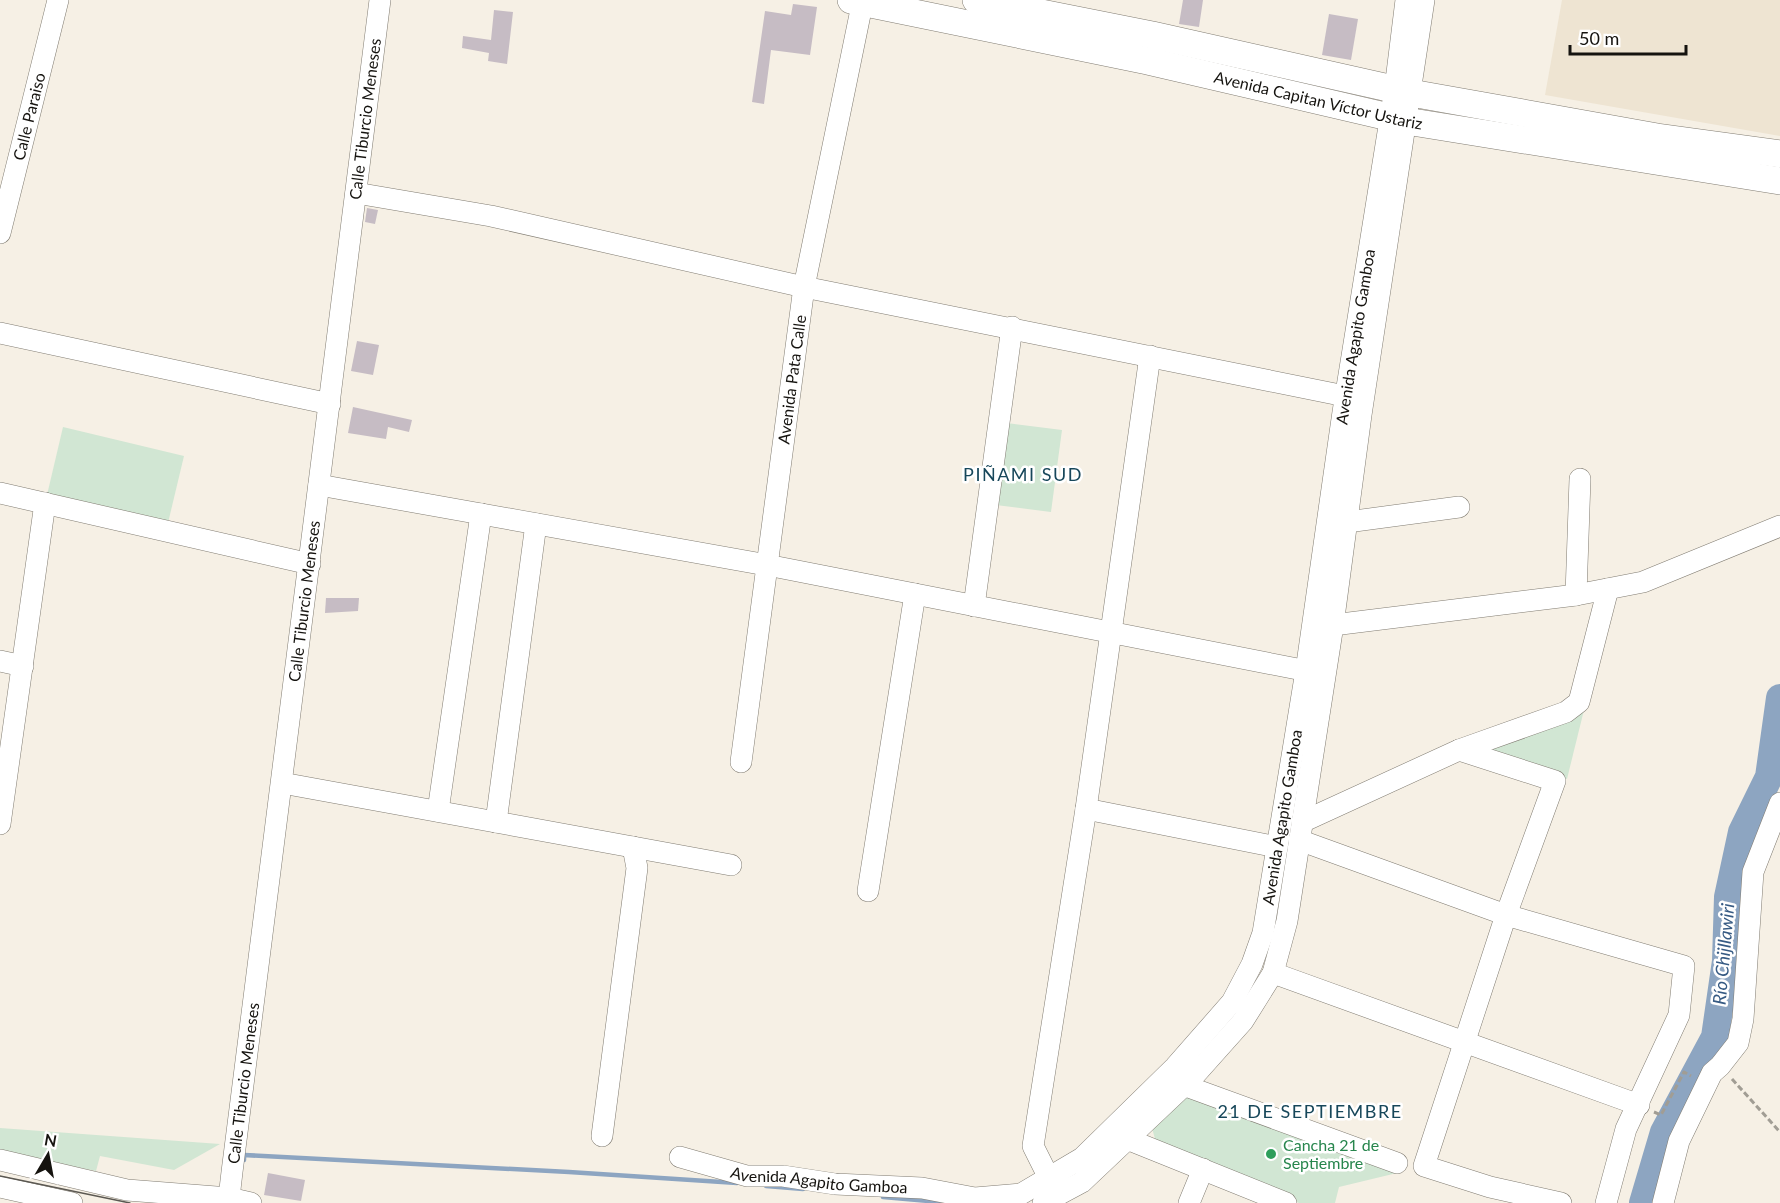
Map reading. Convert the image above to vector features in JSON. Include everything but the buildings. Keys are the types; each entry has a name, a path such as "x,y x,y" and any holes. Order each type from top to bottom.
{"main road":[{"name":"Avenida Capitan Víctor Ustariz","path":"976,0 1152,35 1403,91 1657,136 1780,154"},
{"name":"Avenida Capitan Víctor Ustariz","path":"866,1 1148,61 1398,119 1780,181"}],"street":[{"name":"Calle Paraiso","path":"0,233 58,0"},
{"name":"Calle Tiburcio Meneses","path":"227,1201 310,564 380,0"},
{"name":"Avenida Agapito Gamboa","path":"1403,91 1406,0"},
{"name":"Avenida Agapito Gamboa","path":"1043,1203 1082,1182 1193,1077 1243,1021 1273,973 1287,921 1301,831 1315,673 1345,396 1403,91 1424,0"},
{"name":"Avenida Pata Calle","path":"741,762 804,286 866,1"},
{"name":"Avenida Agapito Gamboa","path":"680,1157 747,1176 783,1176 835,1184 922,1188 975,1198 1021,1194 1082,1158 1175,1067 1232,1002 1252,964 1263,933 1277,847 1315,673 1333,625 1398,119"},
{"path":"356,193 491,216 804,286 1345,396"},
{"path":"974,606 1012,327"},
{"path":"0,333 330,404"},
{"path":"1049,1178 1033,1146 1086,809 1150,356"},
{"path":"1576,595 1580,479"},
{"path":"319,485 766,565 1315,673"},
{"path":"0,493 310,564"},
{"path":"0,824 45,503"},
{"path":"1347,522 1459,507"},
{"path":"438,811 481,514"},
{"path":"496,822 536,524"},
{"path":"1333,625 1576,595 1643,582 1780,526"},
{"path":"1301,831 1460,750 1566,712 1579,702 1608,589"},
{"path":"868,891 915,594"},
{"path":"0,661 22,666"},
{"path":"1460,750 1556,781 1506,915 1424,1166 1490,1186 1561,1203"},
{"path":"282,783 731,865"},
{"path":"1663,1203 1679,1141 1712,1073 1738,1043 1743,1019 1753,872 1780,803"},
{"path":"1086,809 1277,847"},
{"path":"1301,831 1506,915 1684,966 1679,1015 1626,1129 1606,1203"},
{"path":"602,1136 637,868 633,847"},
{"path":"1273,973 1639,1105"},
{"path":"1183,1085 1397,1162"},
{"path":"1127,1139 1286,1203"},
{"path":"0,1160 128,1190 251,1203"},
{"path":"1189,1203 1203,1169"},
{"path":"0,1187 72,1203"}],"path":[{"path":"1720,1066 1780,1132"},
{"path":"1639,1105 1661,1115 1684,1072"}],"shaded area":[{"path":"1562,0 1780,0 1780,136 1545,95"}],"green space":[{"path":"1007,423 1062,430 1051,512 996,505"},
{"path":"63,427 184,456 168,523 47,495"},
{"path":"1584,710 1567,779 1488,751"},
{"path":"1186,1095 1397,1173 1339,1187 1335,1203 1299,1203 1162,1147 1155,1139 1152,1128"},
{"path":"0,1128 220,1144 174,1170 100,1156 96,1171 0,1152"}],"waterway":[{"name":"Río Chijllawiri","path":"1643,1203 1664,1132 1715,1037 1726,961 1728,897 1742,832 1769,777 1780,698"},
{"path":"244,1160 244,1155 737,1183"},
{"path":"766,1186 803,1189"},
{"path":"883,1197 940,1202"}],"tram line":[{"path":"0,1176 130,1203"}],"place":[{"name":"Cancha 21 de Septiembre","path":"1271,1154"}],"district":[{"name":"PIÑAMI SUD","path":"1023,475"},
{"name":"21 DE SEPTIEMBRE","path":"1310,1112"}]}
